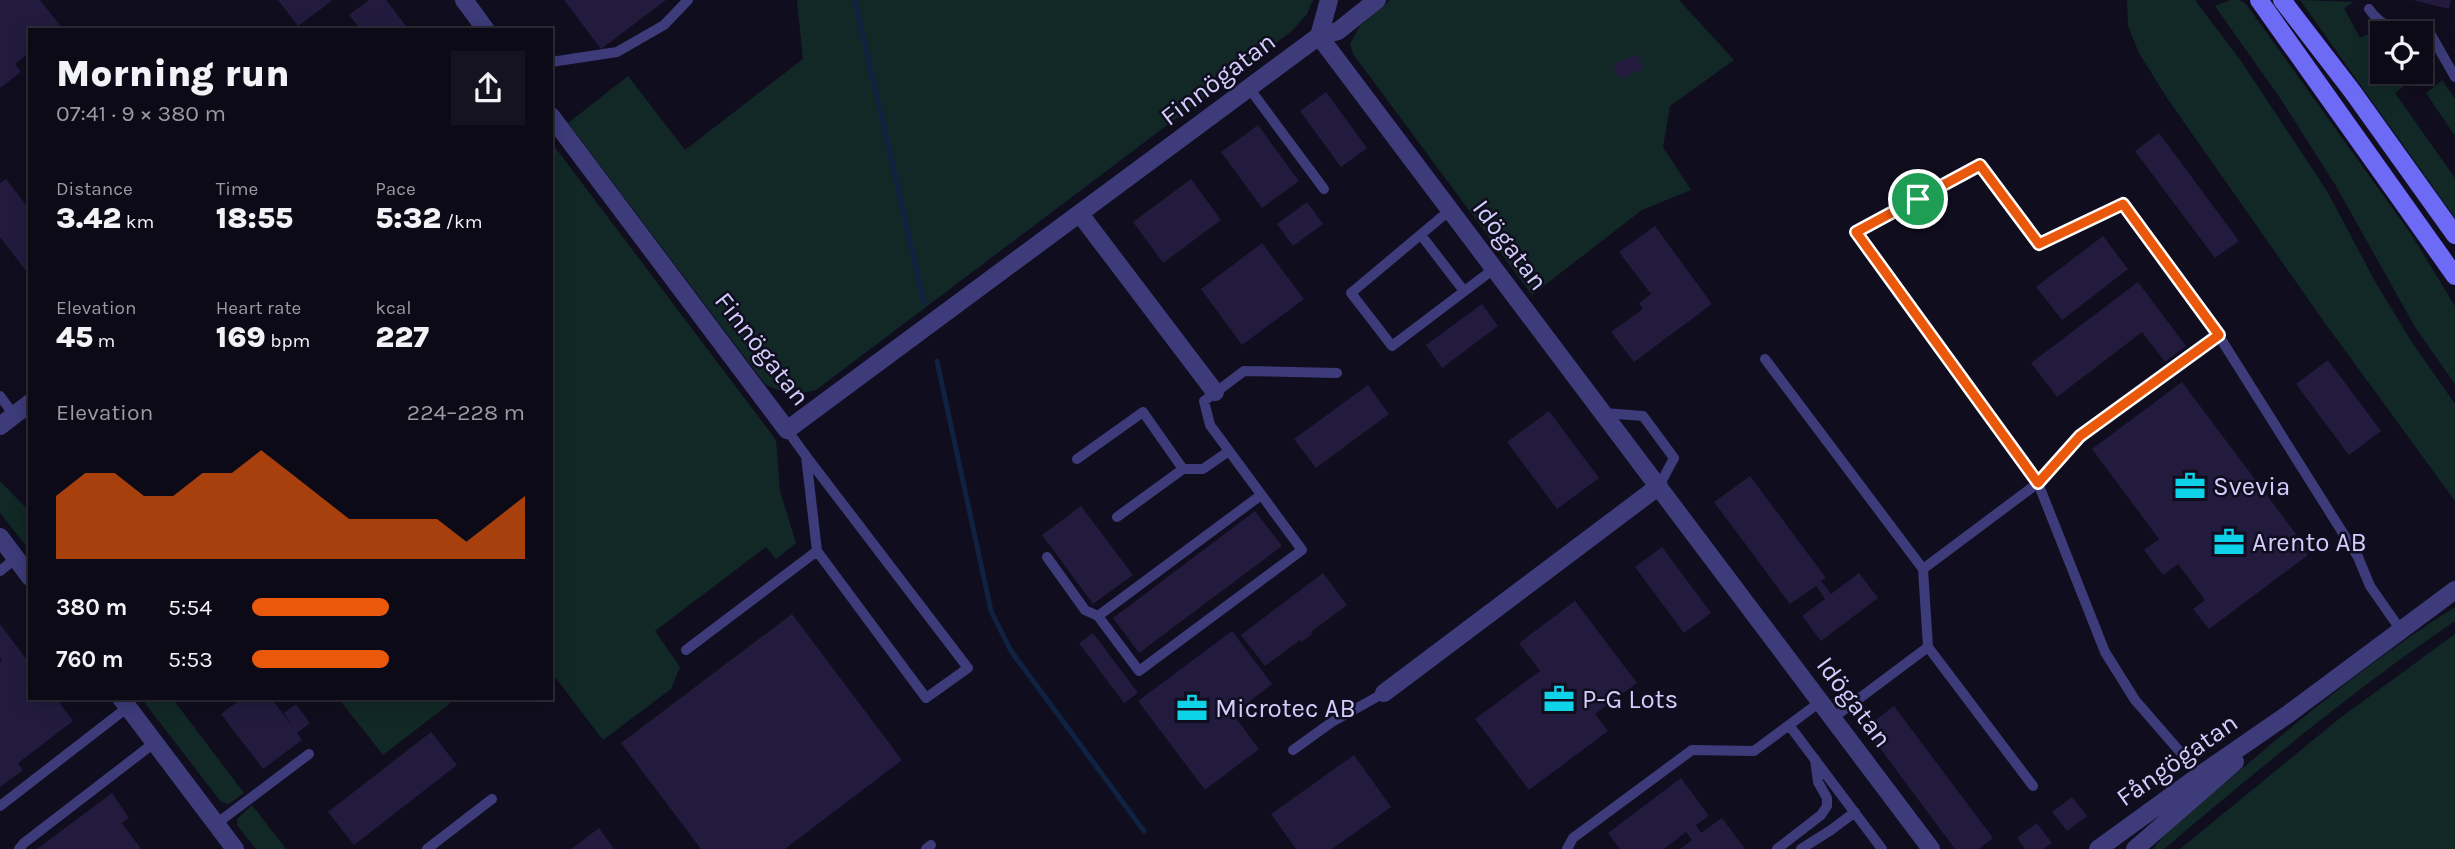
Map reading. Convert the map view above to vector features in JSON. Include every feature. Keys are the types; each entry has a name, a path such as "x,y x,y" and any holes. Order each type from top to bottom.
{"main road":[{"path":"2259,0 2455,276"},
{"path":"2282,0 2352,91 2455,235"}],"street":[{"path":"464,0 485,28"},
{"path":"1319,36 1329,0"},
{"name":"Finnögatan","path":"553,119 787,430 1319,36 1338,31 1377,0"},
{"name":"Idögatan","path":"1319,36 1833,718 1925,847"},
{"path":"1080,214 1215,392"},
{"path":"7,420 28,404"},
{"path":"1384,693 1659,486"},
{"path":"0,537 28,574"},
{"name":"Fångögatan","path":"2098,849 2204,780 2455,590"},
{"path":"124,703 235,849"},
{"name":"Fångögatan","path":"2135,849 2204,780"}],"lane":[{"path":"553,62 617,52 664,25 688,0"},
{"path":"2369,9 2377,20 2387,27 2405,30 2426,26 2455,77"},
{"path":"1249,88 1324,189"},
{"path":"2204,780 2135,700 2105,652 2038,483 1856,232 1980,165 2039,244 2123,204 2219,335 2358,557 2370,586 2400,629"},
{"path":"1450,210 1351,293 1392,346 1494,268"},
{"path":"1421,235 1464,291"},
{"path":"1923,569 2038,483 2080,436 2219,335"},
{"path":"1765,359 1923,569 1928,647 2033,786"},
{"path":"1047,557 1085,610 1098,616 1139,671 1302,550 1210,425 1204,401 1244,371 1337,373"},
{"path":"0,396 7,420"},
{"path":"1077,459 1143,412 1183,469"},
{"path":"1604,413 1643,416 1675,458 1659,486"},
{"path":"787,430 968,668 926,698 817,551 806,456"},
{"path":"1117,517 1183,469 1203,469 1229,451"},
{"path":"1098,616 1261,495"},
{"path":"686,650 817,551"},
{"path":"0,570 16,558"},
{"path":"1833,718 1928,647"},
{"path":"1293,750 1332,722 1384,693"},
{"path":"1567,849 1573,838 1692,750 1754,751 1820,702"},
{"path":"0,806 124,703"},
{"path":"1789,725 1882,849"},
{"path":"19,849 154,743"},
{"path":"216,824 309,754"},
{"path":"1777,849 1821,816 1827,806 1827,798 1818,782 1814,756"},
{"path":"427,849 492,799"},
{"path":"1801,849 1856,812"},
{"path":"1813,849 1831,830"}],"green space":[{"path":"797,0 1313,0 1307,14 1292,31 816,390 796,393 784,392 765,384 568,123 628,76 685,150 803,59"},
{"path":"1390,0 1679,0 1734,60 1670,106 1663,147 1691,190 1642,210 1532,295 1353,54 1350,44 1359,27"},
{"path":"2127,0 2195,0 2241,61 2327,191 2377,285 2413,344 2455,404 2455,501 2322,319 2167,98 2139,53 2128,26"},
{"path":"2230,0 2240,0 2246,4 2411,234 2455,306 2455,384 2415,327 2336,186 2282,101 2215,6"},
{"path":"2300,0 2354,2 2344,8 2360,38 2370,33 2370,84 2408,84 2395,93 2455,178 2455,218"},
{"path":"2442,80 2455,99 2455,136 2426,93"},
{"path":"553,145 776,440 780,491 796,543 776,559 766,547 655,631 680,667 671,689 603,740 553,675"},
{"path":"0,481 28,510 28,548 0,513"},
{"path":"2455,607 2455,621 2343,702 2164,849 2153,849 2193,809 2316,707 2370,665"},
{"path":"2455,634 2455,849 2180,849 2340,718"},
{"path":"143,700 174,700 244,793 229,804 221,802"},
{"path":"340,700 454,700 383,755"},
{"path":"252,805 286,849 256,849 237,825 237,819"}],"building":[{"path":"0,0 40,0 62,28 28,28 28,54 15,64 21,72 0,88"},
{"path":"278,0 333,0 298,26"},
{"path":"369,0 386,0 407,28 359,28 349,15"},
{"path":"564,0 666,0 601,49"},
{"path":"2413,0 2451,0 2449,9"},
{"path":"1638,54 1644,69 1619,79 1613,64"},
{"path":"1326,92 1367,148 1341,167 1300,111"},
{"path":"1258,125 1299,181 1262,208 1221,152"},
{"path":"2159,133 2239,241 2215,258 2135,151"},
{"path":"6,179 28,205 28,273 0,237 0,183"},
{"path":"1191,179 1221,220 1163,263 1133,222"},
{"path":"1307,202 1323,224 1293,246 1277,224"},
{"path":"1655,226 1712,304 1634,362 1611,332 1643,309 1639,303 1651,294 1619,252"},
{"path":"2103,236 2128,269 2062,320 2036,287"},
{"path":"1262,243 1304,299 1242,345 1201,289"},
{"path":"2138,282 2186,346 2165,362 2142,332 2057,397 2031,363"},
{"path":"1482,304 1498,326 1442,368 1426,345"},
{"path":"2328,360 2381,431 2349,455 2296,384"},
{"path":"2182,382 2296,534 2294,536 2308,555 2209,629 2193,609 2205,600 2178,564 2163,575 2144,550 2159,539 2092,449"},
{"path":"1368,385 1389,414 1316,468 1294,439"},
{"path":"1549,411 1599,478 1557,509 1507,442"},
{"path":"1750,476 1826,578 1821,581 1831,594 1859,573 1878,598 1821,641 1802,616 1825,599 1816,586 1790,604 1714,502"},
{"path":"1081,506 1133,575 1093,604 1042,535"},
{"path":"1255,511 1282,546 1139,653 1113,618"},
{"path":"1662,547 1711,613 1684,633 1635,567"},
{"path":"1323,573 1347,605 1302,642 1300,640 1265,666 1241,635"},
{"name":"P-G Lots","path":"1575,601 1637,683 1595,714 1608,731 1529,790 1475,719 1540,671 1519,643"},
{"path":"792,614 902,760 785,849 701,849 621,743"},
{"path":"0,624 28,661 28,700 57,700 73,721 18,763 23,770 0,787 2,661"},
{"name":"Microtec AB","path":"1232,631 1272,684 1233,714 1259,749 1205,790 1138,701"},
{"path":"1093,633 1138,693 1124,703 1079,643"},
{"path":"239,700 272,700 292,726 284,713 296,704 310,723 297,733 302,740 263,769 221,714"},
{"path":"1894,706 1993,838 1979,849 1955,849 1865,728"},
{"path":"431,732 457,765 354,845 328,812"},
{"path":"1354,755 1391,807 1332,849 1296,849 1271,814"},
{"path":"1681,778 1709,816 1696,825 1701,833 1722,818 1745,849 1680,849 1692,840 1686,832 1664,849 1620,849 1608,833"},
{"path":"112,793 129,818 122,823 141,849 37,849"},
{"path":"2072,797 2087,816 2067,831 2052,812"},
{"path":"2037,823 2052,843 2043,849 2025,849 2017,838"},
{"path":"599,828 614,849 571,849"}],"waterway":[{"path":"855,0 924,303"},
{"path":"937,361 991,611 1011,651 1144,831"}],"place":[{"name":"Svevia","path":"2190,486"},
{"name":"Arento AB","path":"2229,542"},
{"name":"P-G Lots","path":"1559,699"},
{"name":"Microtec AB","path":"1192,708"}],"route":[{"path":"1980,165 2039,244 2123,204 2219,335 2080,436 2038,483 1856,232 1918,199 1980,165"}]}
